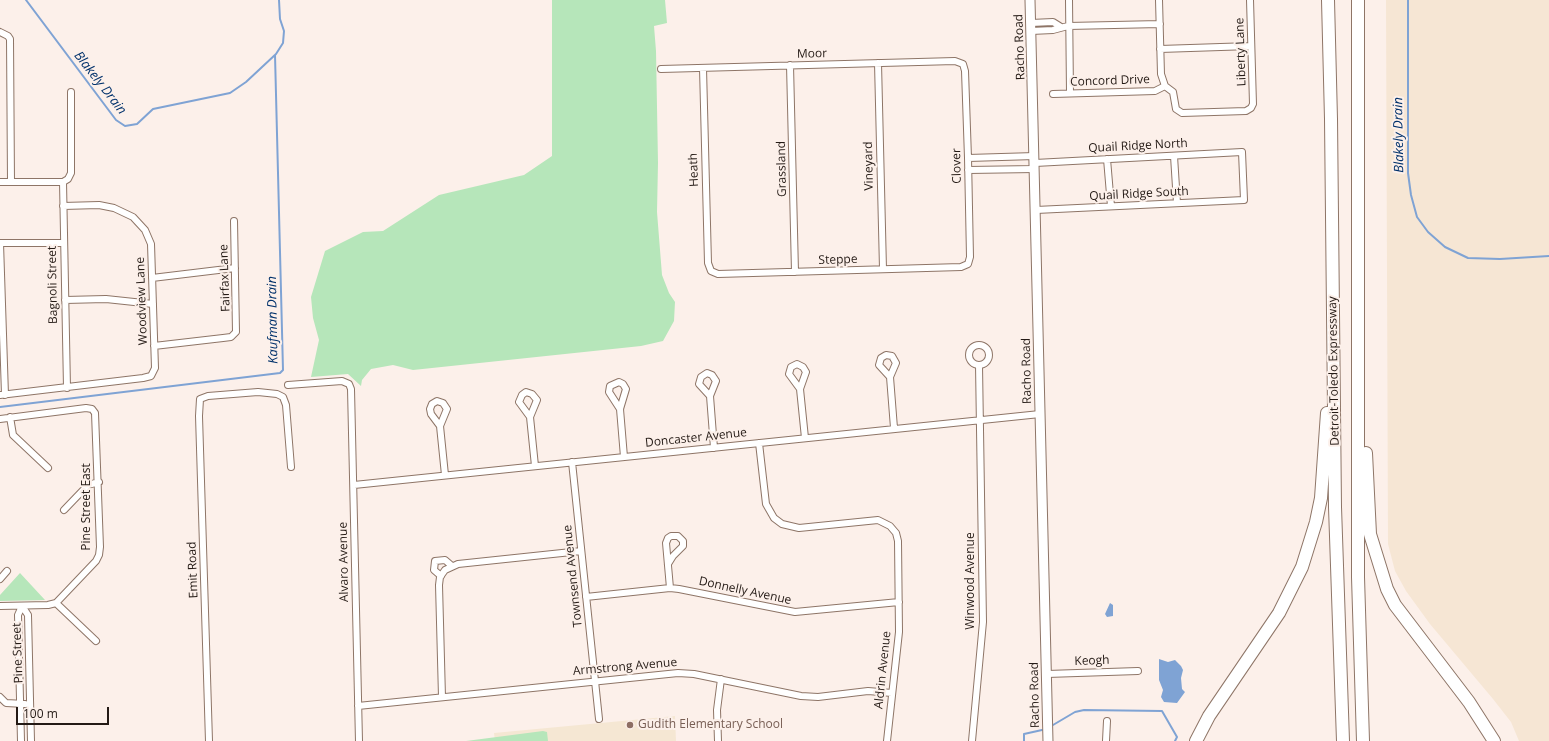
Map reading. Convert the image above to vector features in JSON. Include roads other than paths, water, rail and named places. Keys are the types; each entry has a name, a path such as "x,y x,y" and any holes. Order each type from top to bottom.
{"highway":[{"name":"Detroit-Toledo Expressway","path":"1328,0 1333,258 1336,545 1343,741"},
{"name":"Detroit-Toledo Expressway","path":"1358,0 1358,577 1363,741"},
{"path":"1196,741 1209,716 1282,607 1302,567 1316,522 1324,469 1328,378 1328,323 1333,258"},
{"path":"1358,280 1364,344 1368,508 1370,534 1375,554 1387,589 1395,605 1468,702 1494,741"}],"street":[{"name":"Racho Road","path":"1030,0 1048,741"},
{"path":"1069,0 1068,26 1070,93"},
{"path":"1159,0 1161,74 1165,86"},
{"name":"Liberty Lane","path":"1165,86 1173,92 1176,109 1182,113 1246,111 1251,108 1253,104 1250,0"},
{"path":"1031,27 1053,22 1061,26 1160,24"},
{"path":"3,33 10,39 11,182"},
{"path":"1160,49 1251,46"},
{"name":"Moor","path":"662,69 955,61 963,64"},
{"name":"Vineyard","path":"878,63 883,269"},
{"name":"Clover","path":"963,64 965,71 970,257 965,266"},
{"name":"Grassland","path":"790,65 795,272"},
{"name":"Heath","path":"703,68 708,264 711,271"},
{"name":"Concord Drive","path":"1053,94 1155,91 1165,86"},
{"path":"0,182 63,182 68,179 71,173 71,92"},
{"name":"Quail Ridge North","path":"1035,162 1242,152 1244,200"},
{"path":"1174,156 1178,203"},
{"path":"968,158 1035,162"},
{"path":"1108,159 1111,206"},
{"path":"968,170 1035,162"},
{"name":"Bagnoli Street","path":"63,182 67,388"},
{"name":"Quail Ridge South","path":"1036,210 1244,200"},
{"name":"Woodview Lane","path":"63,206 108,206 122,211 137,220 145,230 150,240 155,368 151,376 67,388"},
{"name":"Fairfax Lane","path":"154,346 231,337 235,334 237,322 234,221"},
{"path":"64,243 0,243 3,395 67,388"},
{"name":"Steppe","path":"711,271 718,274 965,266"},
{"path":"152,278 235,268"},
{"path":"65,300 106,299 153,304"},
{"name":"Winwood Avenue","path":"972,741 983,622 979,365"},
{"path":"890,377 894,428"},
{"name":"Alvaro Avenue","path":"288,385 342,381 349,384 351,389 359,741"},
{"path":"800,389 805,438"},
{"name":"Emit Road","path":"209,741 199,416 200,399 208,396 258,392 276,394 283,397 286,405 291,467"},
{"path":"710,396 714,448"},
{"name":"Pine Street East","path":"10,418 86,408 92,409 96,416 99,482 99,555 96,561 56,603"},
{"path":"620,409 624,457"},
{"name":"Doncaster Avenue","path":"354,485 1040,414"},
{"path":"530,417 535,466"},
{"path":"0,419 10,418 13,435 48,468"},
{"path":"440,426 445,475"},
{"name":"Aldrin Avenue","path":"759,443 766,504 774,518 782,524 799,528 872,520 881,521 892,528 898,541 898,650 887,741"},
{"name":"Townsend Avenue","path":"572,462 599,719"},
{"path":"64,510 88,485 99,482"},
{"path":"442,697 438,585 441,576 452,566 581,551"},
{"path":"441,576 434,570 436,562 445,560 452,566"},
{"path":"668,564 670,588"},
{"path":"0,579 7,571"},
{"name":"Donnelly Avenue","path":"586,597 670,588 687,590 795,612 899,602"},
{"path":"0,606 56,603 96,641"},
{"name":"Pine Street","path":"21,738 18,615 22,606"},
{"name":"Pine Street","path":"22,606 28,615 31,741"},
{"path":"19,648 29,648"},
{"name":"Keogh","path":"1047,674 1138,671"},
{"name":"Armstrong Avenue","path":"358,706 678,673 694,674 801,696 818,696 868,691 892,693"},
{"path":"718,741 717,710 721,680"},
{"path":"0,697 6,702 30,704"},
{"path":"1106,741 1107,720"},
{"path":"21,738 31,734"}],"water":[{"path":"1110,603 1113,605 1113,616 1107,617 1105,614"},
{"path":"1159,659 1168,662 1175,660 1183,670 1181,678 1182,689 1185,692 1177,703 1164,702 1161,697 1163,690 1159,680"}],"waterway":[{"name":"Blakely Drain","path":"26,0 116,120 125,126 137,124 153,109 230,93 246,82 276,54 283,43 284,31 280,19 279,0"},
{"name":"Blakely Drain","path":"1408,0 1408,173 1411,195 1417,217 1428,232 1445,247 1468,258 1500,259 1549,256"},
{"name":"Kaufman Drain","path":"0,407 280,373 283,370 275,55"},
{"path":"1053,725 1075,712 1084,710 1162,711 1177,737 1175,741"},
{"path":"1024,741 1024,734 1042,730"}],"place":[{"name":"Gudith Elementary School","path":"630,725"}]}
